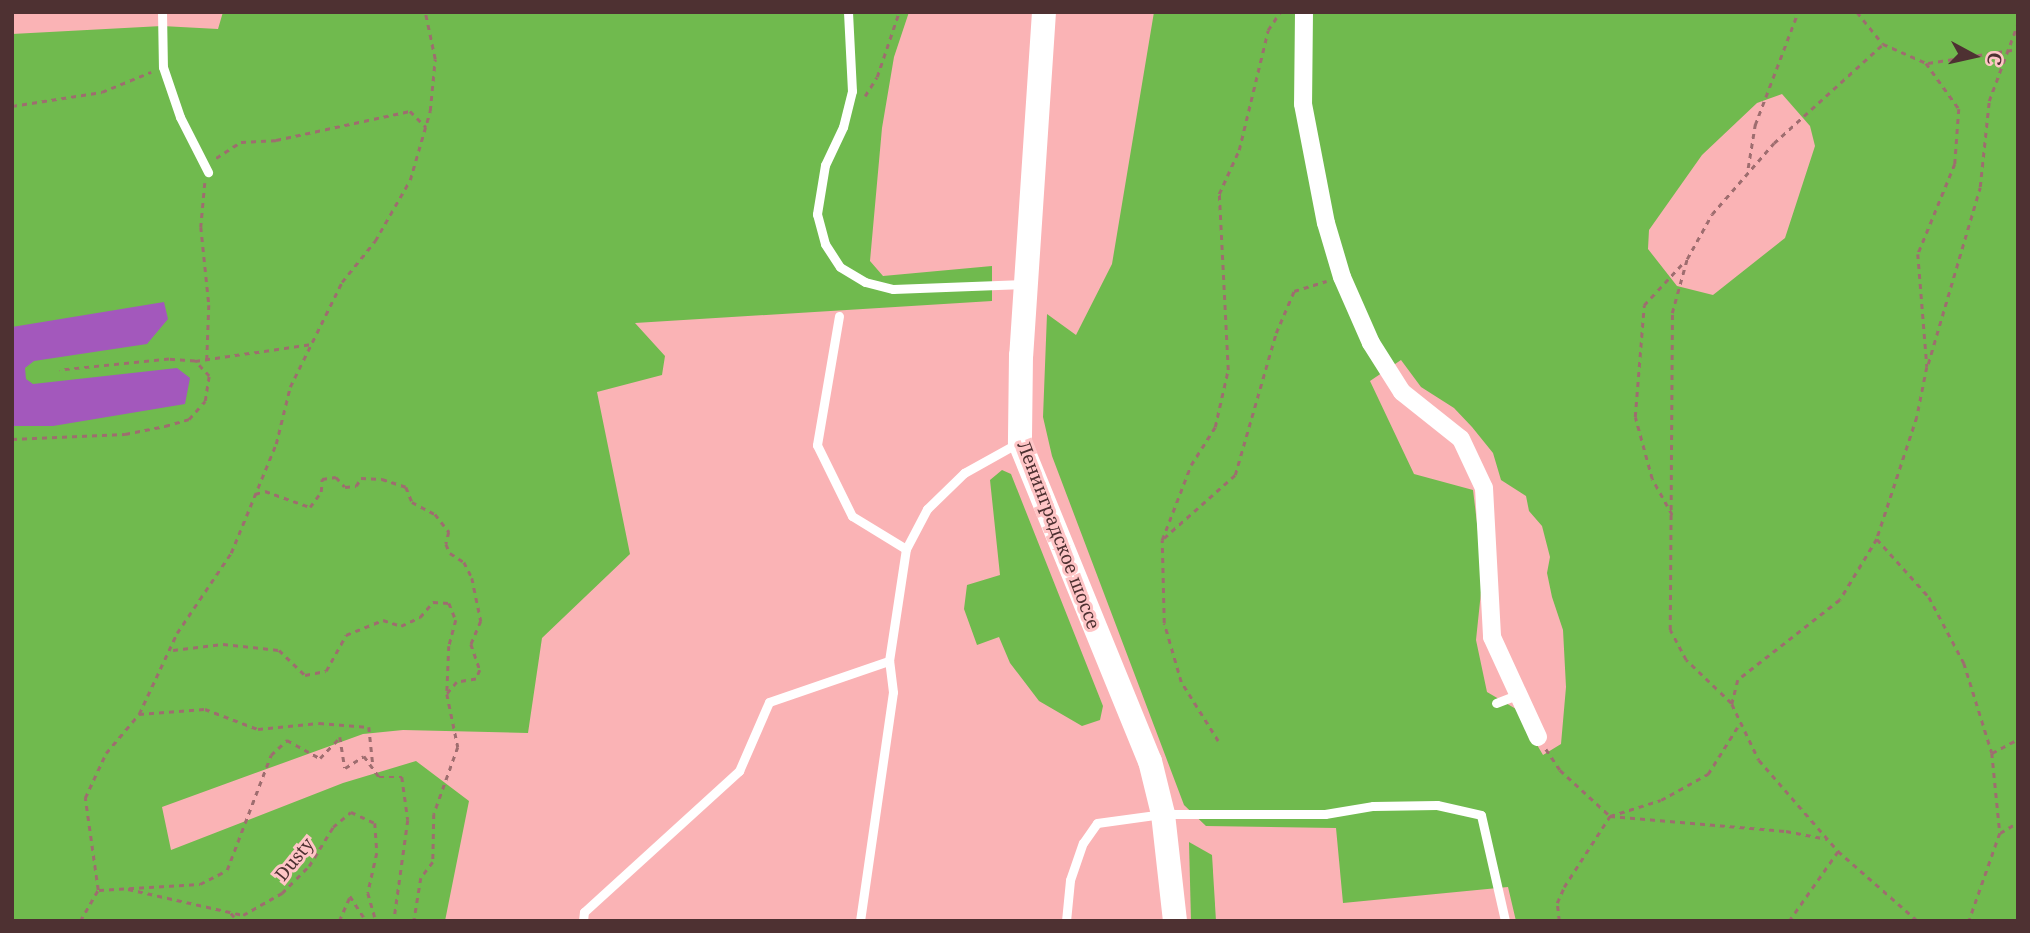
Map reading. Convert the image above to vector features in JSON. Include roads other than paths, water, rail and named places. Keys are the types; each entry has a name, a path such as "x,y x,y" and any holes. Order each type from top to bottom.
{"main road":[{"name":"Ленинградское шоссе","path":"1044,12 1020,443 1150,761 1163,814 1175,921"}],"street":[{"path":"1304,12 1303,104 1326,223 1342,277 1371,343 1402,392 1461,439 1484,488 1492,637 1538,737"}],"lane":[{"path":"162,12 163,67 180,117 208,172"},
{"path":"848,12 852,91 843,127 825,165 817,214 825,244 840,267 865,282 893,289 1027,284"},
{"path":"839,316 817,445 852,516 906,549"},
{"path":"860,921 893,692 889,661 906,549 927,509 964,473 1020,443"},
{"path":"583,921 584,912 739,771 769,702 889,661"},
{"path":"1496,703 1520,693"},
{"path":"1066,921 1070,880 1083,843 1097,823 1163,814 1325,814 1373,806 1468,808 1481,815 1505,921"}]}
